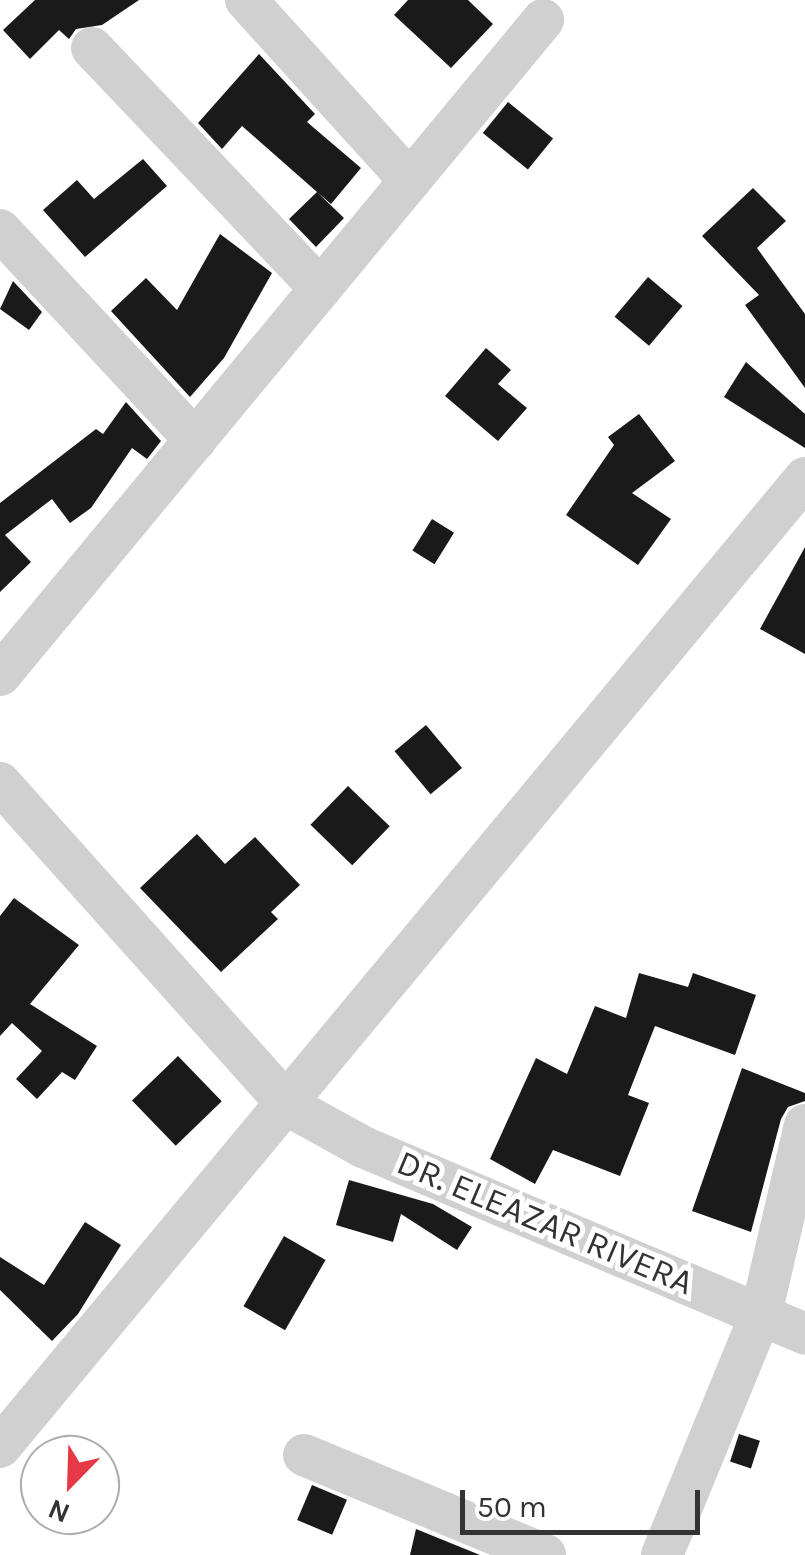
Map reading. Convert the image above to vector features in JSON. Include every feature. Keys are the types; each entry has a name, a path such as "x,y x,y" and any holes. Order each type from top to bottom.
{"street":[{"path":"246,0 410,180"},
{"path":"0,675 542,20"},
{"path":"92,48 321,288"},
{"path":"0,230 195,440"},
{"path":"0,1447 288,1106 805,478"},
{"name":"DR. ELEAZAR RIVERA","path":"0,783 288,1106 364,1147 805,1334"},
{"path":"662,1555 761,1314 805,1126"},
{"path":"304,1455 545,1555"}],"building":[{"path":"35,0 139,0 102,25 76,29 69,39 59,30 30,59 3,30"},
{"path":"408,0 468,0 493,24 451,68 394,15"},
{"path":"259,54 315,114 307,122 361,168 331,204 242,126 222,149 198,123"},
{"path":"508,102 553,139 528,170 483,133"},
{"path":"143,159 167,186 85,257 43,210 77,180 94,199"},
{"path":"753,188 786,221 757,248 805,314 805,388 745,305 759,295 702,236"},
{"path":"317,192 344,218 316,247 289,219"},
{"path":"220,234 272,273 224,358 190,397 111,311 146,278 177,310"},
{"path":"648,277 682,306 649,346 615,317"},
{"path":"13,281 42,312 29,330 0,309"},
{"path":"486,348 511,370 498,384 527,408 498,441 445,396"},
{"path":"746,362 805,414 805,448 724,397"},
{"path":"126,402 161,441 147,459 132,448 91,508 70,523 52,499 5,535 31,562 0,592 0,503 96,429 103,434"},
{"path":"639,414 675,461 632,493 671,519 638,565 566,515 614,445 608,437"},
{"path":"432,519 454,533 434,564 412,550"},
{"path":"805,547 805,654 760,629"},
{"path":"426,725 462,768 431,794 395,751"},
{"path":"348,786 390,826 352,865 310,825"},
{"path":"197,834 225,864 255,837 300,885 271,912 278,919 221,972 140,888"},
{"path":"14,898 79,945 30,1004 97,1046 75,1080 62,1072 37,1099 16,1079 42,1051 12,1023 0,1036 0,916"},
{"path":"639,973 688,987 693,973 756,995 735,1055 655,1026 628,1095 649,1103 620,1176 553,1150 535,1184 490,1159 536,1058 567,1074 595,1006 626,1018"},
{"path":"178,1056 222,1101 176,1146 132,1100"},
{"path":"742,1068 805,1093 805,1101 788,1107 781,1119 751,1232 692,1211"},
{"path":"349,1180 433,1204 472,1227 457,1250 401,1214 393,1242 336,1225"},
{"path":"85,1222 121,1245 78,1314 52,1341 0,1290 0,1257 44,1285"},
{"path":"284,1236 326,1260 285,1330 244,1306"},
{"path":"739,1434 760,1441 751,1468 730,1462"},
{"path":"312,1485 347,1500 332,1535 297,1520"},
{"path":"416,1529 480,1555 410,1555"}]}
